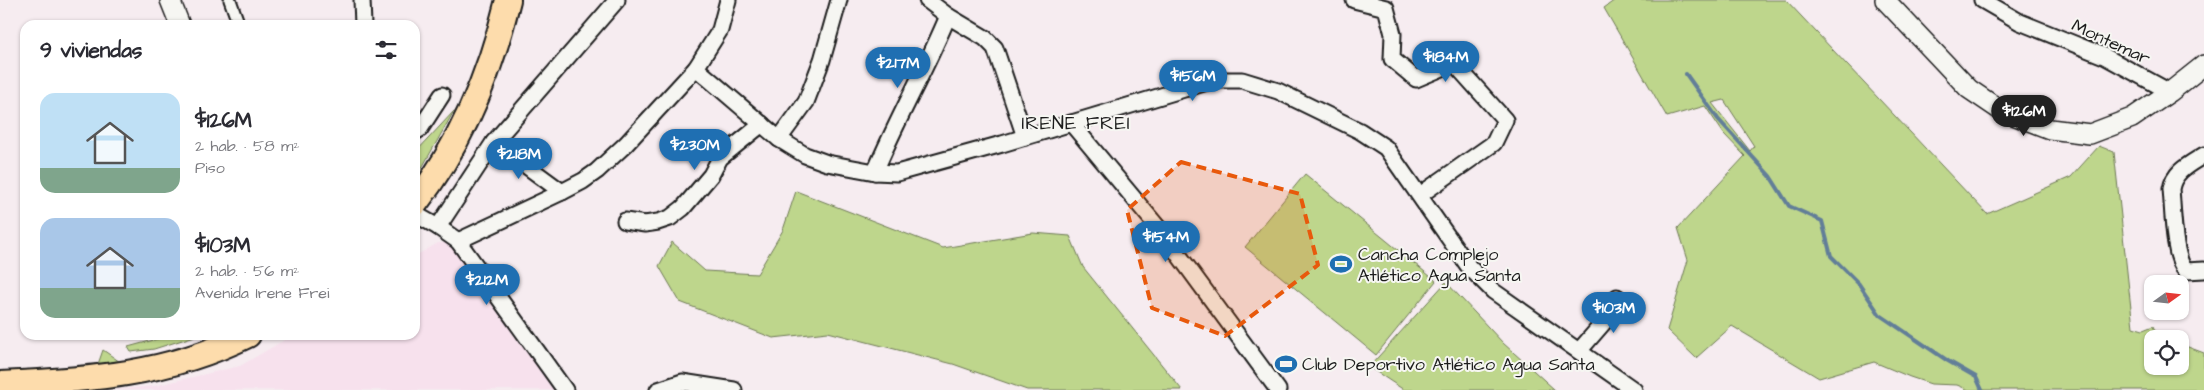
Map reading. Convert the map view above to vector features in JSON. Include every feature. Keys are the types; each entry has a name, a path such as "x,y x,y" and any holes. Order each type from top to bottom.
{"main road":[{"path":"420,198 430,186 461,135 473,110 494,53 508,0"},
{"path":"0,384 92,379 149,370 204,355 237,340"}],"street":[{"path":"170,0 178,20"},
{"path":"230,0 237,20"},
{"path":"362,0 363,20"},
{"path":"438,227 494,142 617,0"},
{"path":"458,242 583,181 626,144 696,68 720,30 728,0"},
{"path":"779,139 806,102 822,60 839,0"},
{"path":"927,0 948,16 985,38 995,48 1025,137"},
{"path":"1354,0 1386,8 1393,34 1392,59 1416,79 1454,63 1505,120 1494,143 1420,195"},
{"path":"1885,0 1969,89 2000,110 2050,129 2090,134 2132,118 2170,92 2197,70 2204,55"},
{"name":"Montemar","path":"1982,0 2020,22 2104,56 2170,92"},
{"path":"875,172 934,51 948,16"},
{"path":"696,68 779,139 805,155 827,163 875,172 897,173 1214,80 1242,80 1278,91 1360,131 1386,148 1469,267 1493,291 1634,390"},
{"path":"420,128 442,94"},
{"path":"1071,123 1161,231 1278,390"},
{"path":"624,221 645,224 670,218 683,208 711,175 720,158 762,124"},
{"path":"494,142 562,192"},
{"path":"2204,155 2181,170 2173,180 2171,189 2181,267 2186,271 2204,270"},
{"path":"420,217 458,242 565,390"},
{"path":"1579,352 1611,314 1618,297"},
{"path":"658,390 682,382 734,390"}],"highlighted area":[{"path":"1181,162 1300,194 1318,265 1225,336 1152,308 1127,210"}],"shaded area":[{"path":"438,243 450,243 555,390 114,390 154,386 240,366 284,340 420,340 420,253"}],"green space":[{"path":"1615,0 1786,0 1987,214 2071,177 2099,146 2114,152 2133,327 2143,330 2153,326 2155,330 2144,330 2144,375 2189,375 2189,347 2204,353 2204,390 1969,390 1957,385 1931,384 1874,362 1819,378 1732,326 1696,358 1667,330 1688,260 1678,228 1745,156 1724,134 1705,106 1667,117 1604,8","holes":["1724,100 1754,146 1750,151 1712,103"]},
{"path":"454,111 420,171 420,148"},
{"name":"Cancha Complejo Atlético Agua Santa","path":"1305,174 1436,281 1376,355 1245,247"},
{"path":"796,191 943,248 1033,233 1070,236 1083,267 1182,390 1027,390 953,364 828,332 773,338 680,302 659,266 672,242 705,271 757,274 783,230"},
{"path":"1446,282 1503,343 1555,390 1404,390 1369,367"},
{"path":"154,340 182,340 154,349 131,352 128,347"},
{"path":"103,350 123,364 97,367"}],"waterway":[{"path":"1686,74 1718,119 1770,176 1789,206 1822,221 1831,256 1859,284 1880,315 1948,361 1976,377 1982,390"}],"place":[{"name":"Cancha Complejo Atlético Agua Santa","path":"1341,264"},
{"name":"Club Deportivo Atlético Agua Santa","path":"1286,364"}],"district":[{"name":"IRENE FREI","path":"1076,123"}]}
